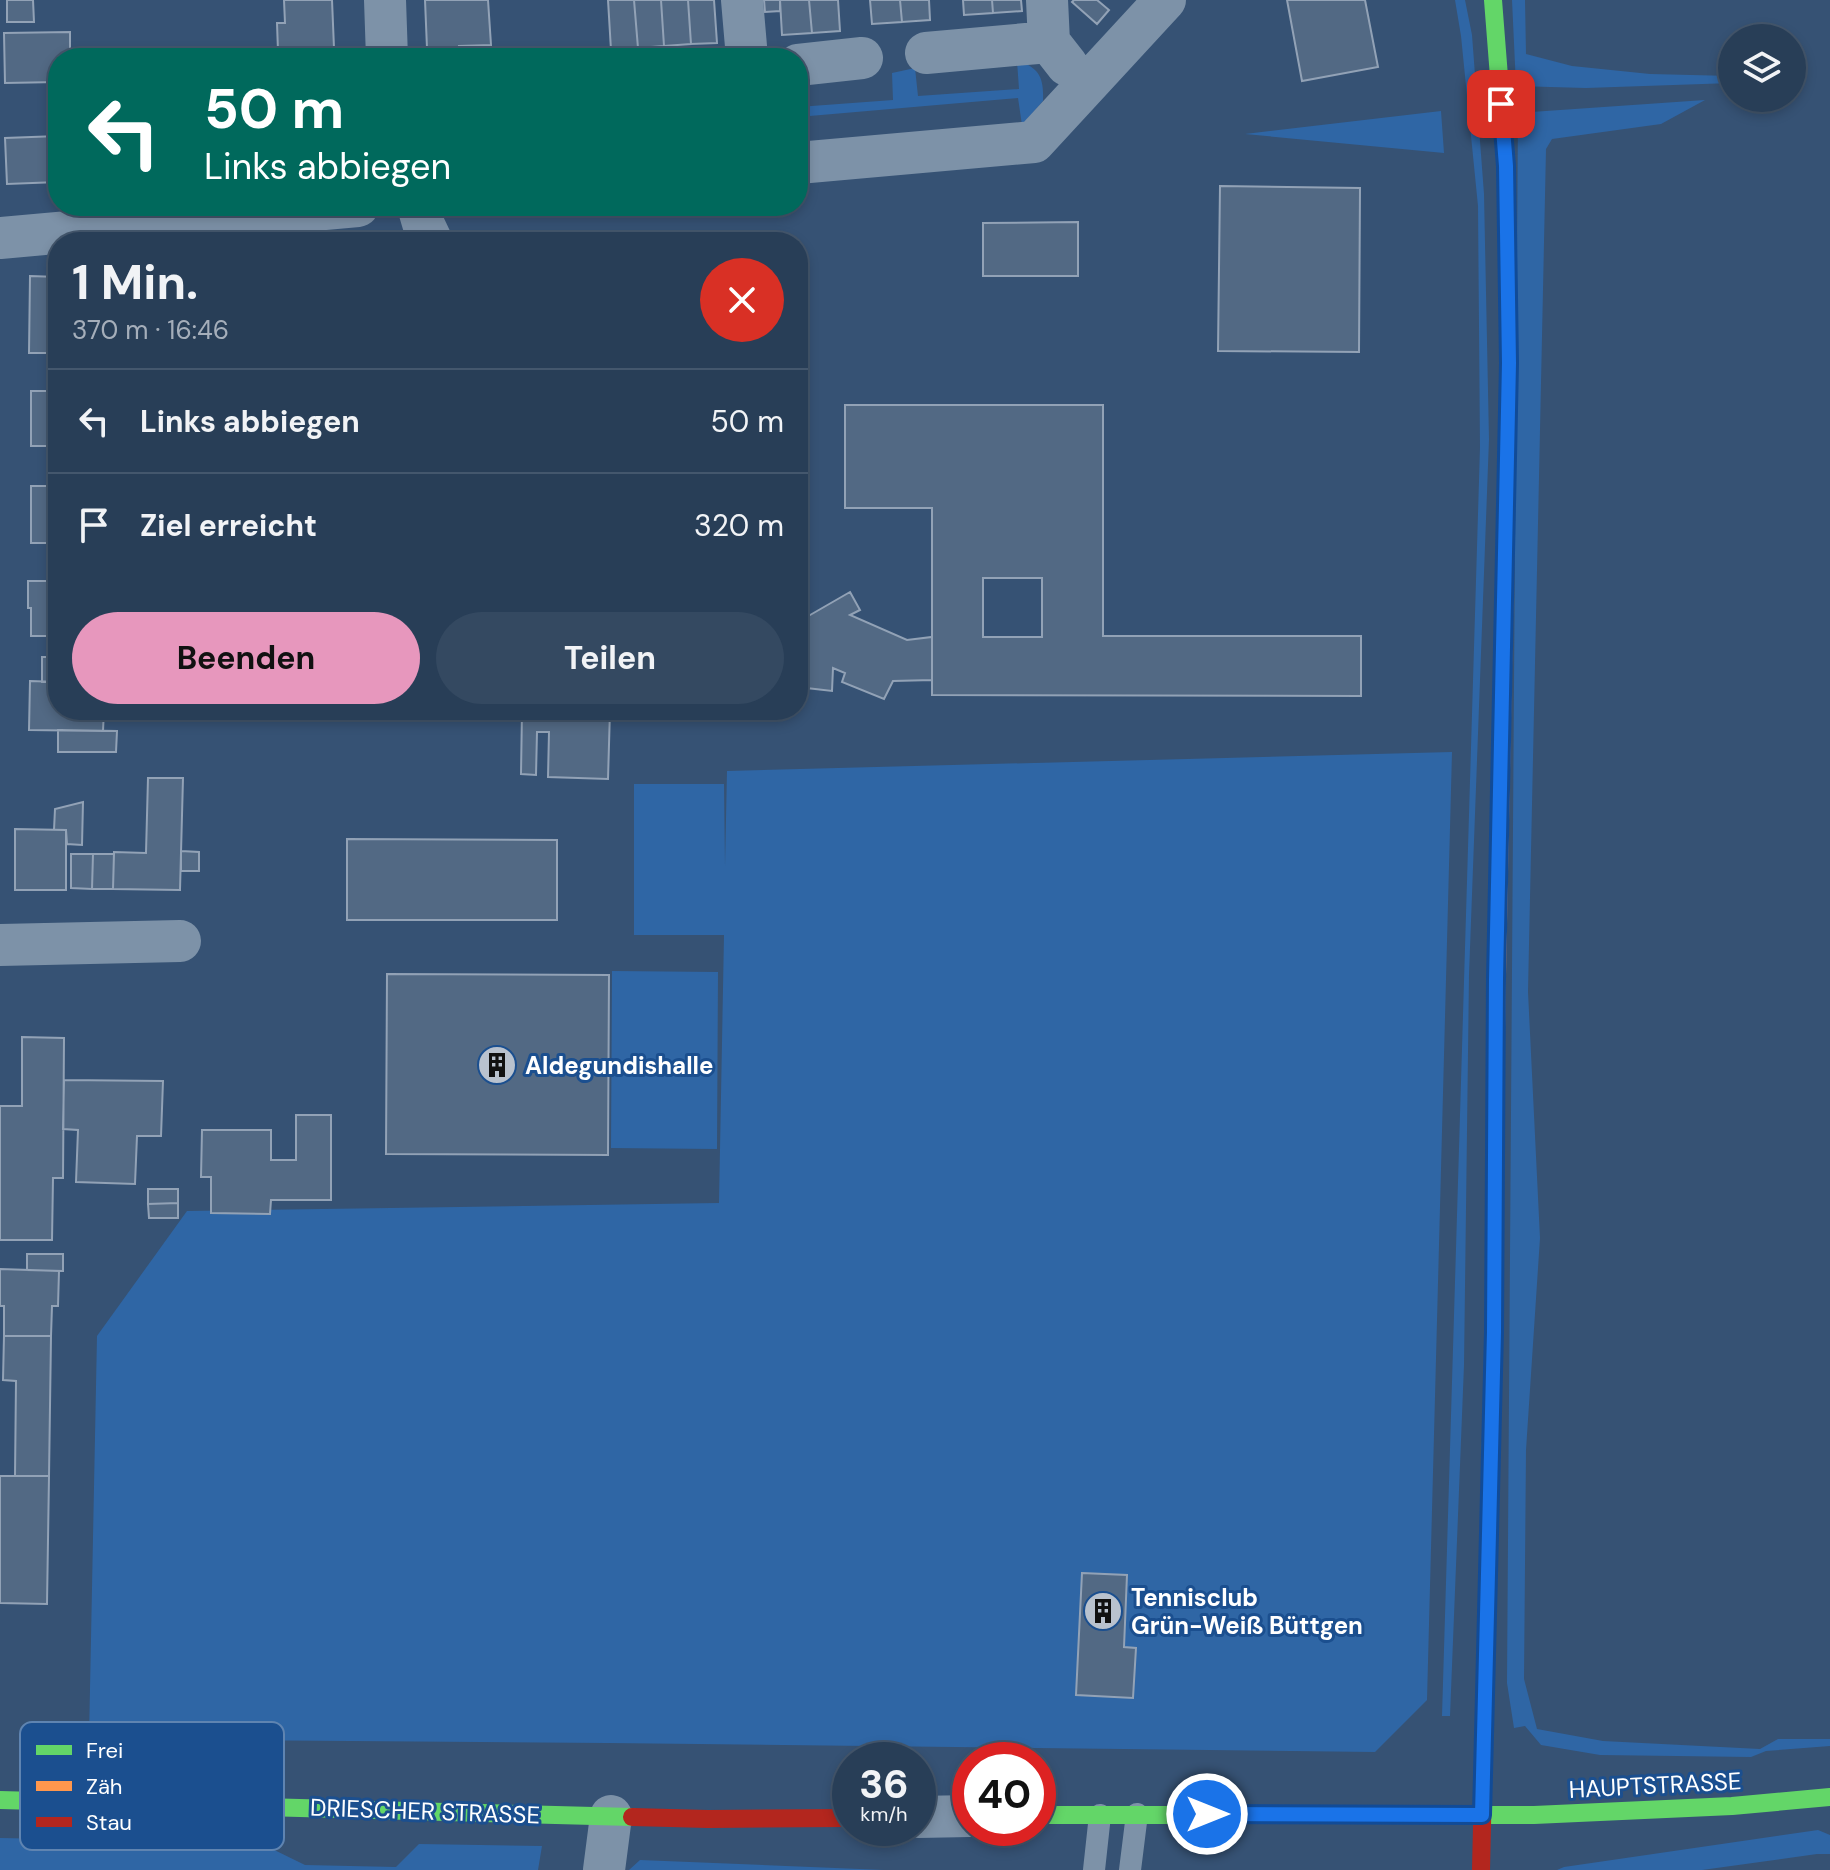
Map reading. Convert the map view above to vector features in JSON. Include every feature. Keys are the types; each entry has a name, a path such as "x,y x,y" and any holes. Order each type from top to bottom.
{"main road":[{"path":"1481,1870 1494,1332 1496,979 1509,363 1506,166 1493,0"},
{"name":"HAUPTSTRASSE","path":"1482,1815 1655,1811 1830,1797"},
{"name":"DRIESCHER STRASSE","path":"0,1800 20,1801"},
{"name":"DRIESCHER STRASSE","path":"284,1807 708,1819 832,1818"},
{"path":"1056,1815 1482,1815"}],"street":[{"path":"385,0 387,48"},
{"path":"742,0 746,48"},
{"path":"1047,0 1049,42 1086,86"},
{"path":"808,162 1034,142 1165,0"},
{"path":"926,53 1049,42"},
{"path":"808,64 862,58"},
{"path":"67,232 246,216"},
{"path":"0,238 48,234"},
{"path":"0,945 180,941"},
{"path":"604,1870 611,1816"}],"lane":[{"path":"1130,1870 1137,1814"},
{"path":"1094,1870 1100,1815"}],"shaded area":[{"path":"1455,0 1465,0 1472,35 1484,194 1489,439 1469,975 1464,1365 1450,1716 1442,1716 1480,447 1478,206"},
{"path":"1512,0 1525,0 1526,54 1572,66 1650,74 1718,76 1718,83 1586,88 1516,86"},
{"path":"1017,61 1036,70 1043,86 1043,101 1022,125 1018,98 808,116 808,106 893,100 892,73 915,68 918,96 1019,89"},
{"path":"1705,100 1661,124 1552,139 1546,149 1528,992 1540,1238 1526,1450 1524,1679 1537,1729 1603,1741 1760,1749 1778,1739 1830,1739 1830,1746 1766,1751 1751,1757 1600,1755 1541,1745 1525,1726 1514,1728 1507,1683 1518,113"},
{"path":"1441,111 1444,153 1245,134"},
{"path":"1452,752 1427,1700 1375,1752 1056,1748 1056,1742 952,1742 952,1747 936,1747 936,1742 832,1742 832,1746 284,1741 284,1722 89,1722 97,1336 187,1211 719,1203 724,935 634,935 634,784 724,784 725,866 727,771"},
{"path":"612,971 718,972 717,1149 611,1148"},
{"path":"1818,1830 1830,1835 1830,1854 1702,1870 1557,1870 1564,1867"},
{"path":"0,1838 20,1838 20,1850 274,1850 305,1865 396,1867 419,1844 542,1846 538,1870 0,1870"},
{"path":"640,1860 884,1870 629,1870"}],"building":[{"path":"7,0 33,0 34,22 7,22"},
{"path":"284,0 332,0 334,48 278,48 277,23 285,23"},
{"path":"425,0 488,0 491,45 427,48"},
{"path":"608,0 634,0 638,48 611,48"},
{"path":"634,0 661,0 664,46 638,48"},
{"path":"661,0 688,0 691,44 664,46"},
{"path":"688,0 714,0 717,43 691,44"},
{"path":"764,0 780,0 780,11 765,12"},
{"path":"780,0 809,0 812,33 782,35"},
{"path":"809,0 838,0 840,31 812,33"},
{"path":"870,0 900,0 902,22 872,24"},
{"path":"900,0 929,0 930,20 902,22"},
{"path":"963,0 992,0 993,13 964,15"},
{"path":"992,0 1021,0 1022,11 993,13"},
{"path":"1097,0 1109,10 1097,24 1072,2"},
{"path":"1287,0 1365,0 1378,67 1302,81"},
{"path":"70,32 70,48 48,48 48,82 5,83 4,33"},
{"path":"491,45 491,48 459,48"},
{"path":"48,136 48,182 7,184 5,138"},
{"path":"1220,186 1360,188 1359,352 1218,351"},
{"path":"1078,222 1078,276 983,276 983,223"},
{"path":"30,276 48,277 48,353 29,353"},
{"path":"31,391 48,391 48,446 31,446"},
{"path":"845,405 1103,405 1103,636 1361,636 1361,696 932,695 932,508 845,508","holes":["983,578 1042,578 1042,637 983,637"]},
{"path":"31,486 48,486 48,543 31,543"},
{"path":"28,581 48,581 48,636 31,636 31,608 28,608"},
{"path":"850,592 860,610 850,615 907,640 932,637 932,680 893,681 884,699 842,682 845,673 833,668 832,691 808,688 808,616"},
{"path":"42,657 48,657 48,682 42,682"},
{"path":"30,681 48,682 48,720 104,720 103,731 29,730"},
{"path":"522,720 610,720 608,779 548,777 549,732 537,732 536,775 521,774"},
{"path":"58,730 117,731 116,752 58,752"},
{"path":"148,778 183,778 180,890 113,889 114,852 146,853"},
{"path":"83,802 82,845 67,844 66,830 54,830 55,809"},
{"path":"15,829 66,830 66,890 15,890"},
{"path":"347,839 557,840 557,920 347,920"},
{"path":"181,851 199,852 199,871 181,871"},
{"path":"71,854 93,854 92,889 71,888"},
{"path":"93,854 114,854 113,889 92,889"},
{"name":"Aldegundishalle","path":"387,974 609,975 608,1155 386,1154"},
{"path":"22,1037 64,1038 63,1178 53,1178 52,1240 0,1240 0,1106 22,1106"},
{"path":"64,1080 163,1081 161,1136 137,1136 135,1184 76,1182 78,1130 63,1129"},
{"path":"296,1115 331,1115 331,1200 271,1200 270,1214 211,1213 211,1177 201,1177 202,1130 271,1130 271,1160 296,1160"},
{"path":"148,1189 178,1189 178,1203 148,1204"},
{"path":"178,1203 178,1218 149,1218 148,1204"},
{"path":"27,1254 63,1254 63,1271 27,1270"},
{"path":"0,1269 59,1271 58,1306 52,1306 51,1336 4,1336"},
{"path":"4,1336 51,1336 49,1476 15,1476 16,1381 3,1380"},
{"path":"0,1476 49,1476 47,1604 0,1603"},
{"name":"Tennisclub Grün-Weiß Büttgen","path":"1082,1573 1127,1575 1124,1647 1136,1648 1133,1698 1076,1695"}],"traffic: fast":[{"path":"1493,0 1506,166 1507,461"},
{"path":"1490,1477 1496,1027"},
{"path":"1056,1815 1534,1815 1732,1806 1830,1797"},
{"path":"0,1800 20,1801"},
{"path":"284,1808 632,1817"}],"traffic: slow":[{"path":"1496,1027 1507,461"}],"traffic: jam":[{"path":"1481,1870 1490,1477"},
{"path":"632,1817 832,1818"}],"place":[{"name":"Aldegundishalle","path":"497,1065"},
{"name":"Tennisclub Grün-Weiß Büttgen","path":"1103,1611"}],"route":[{"path":"1207,1814 1482,1815 1494,1332 1496,979 1509,363 1506,166 1501,104"}]}
